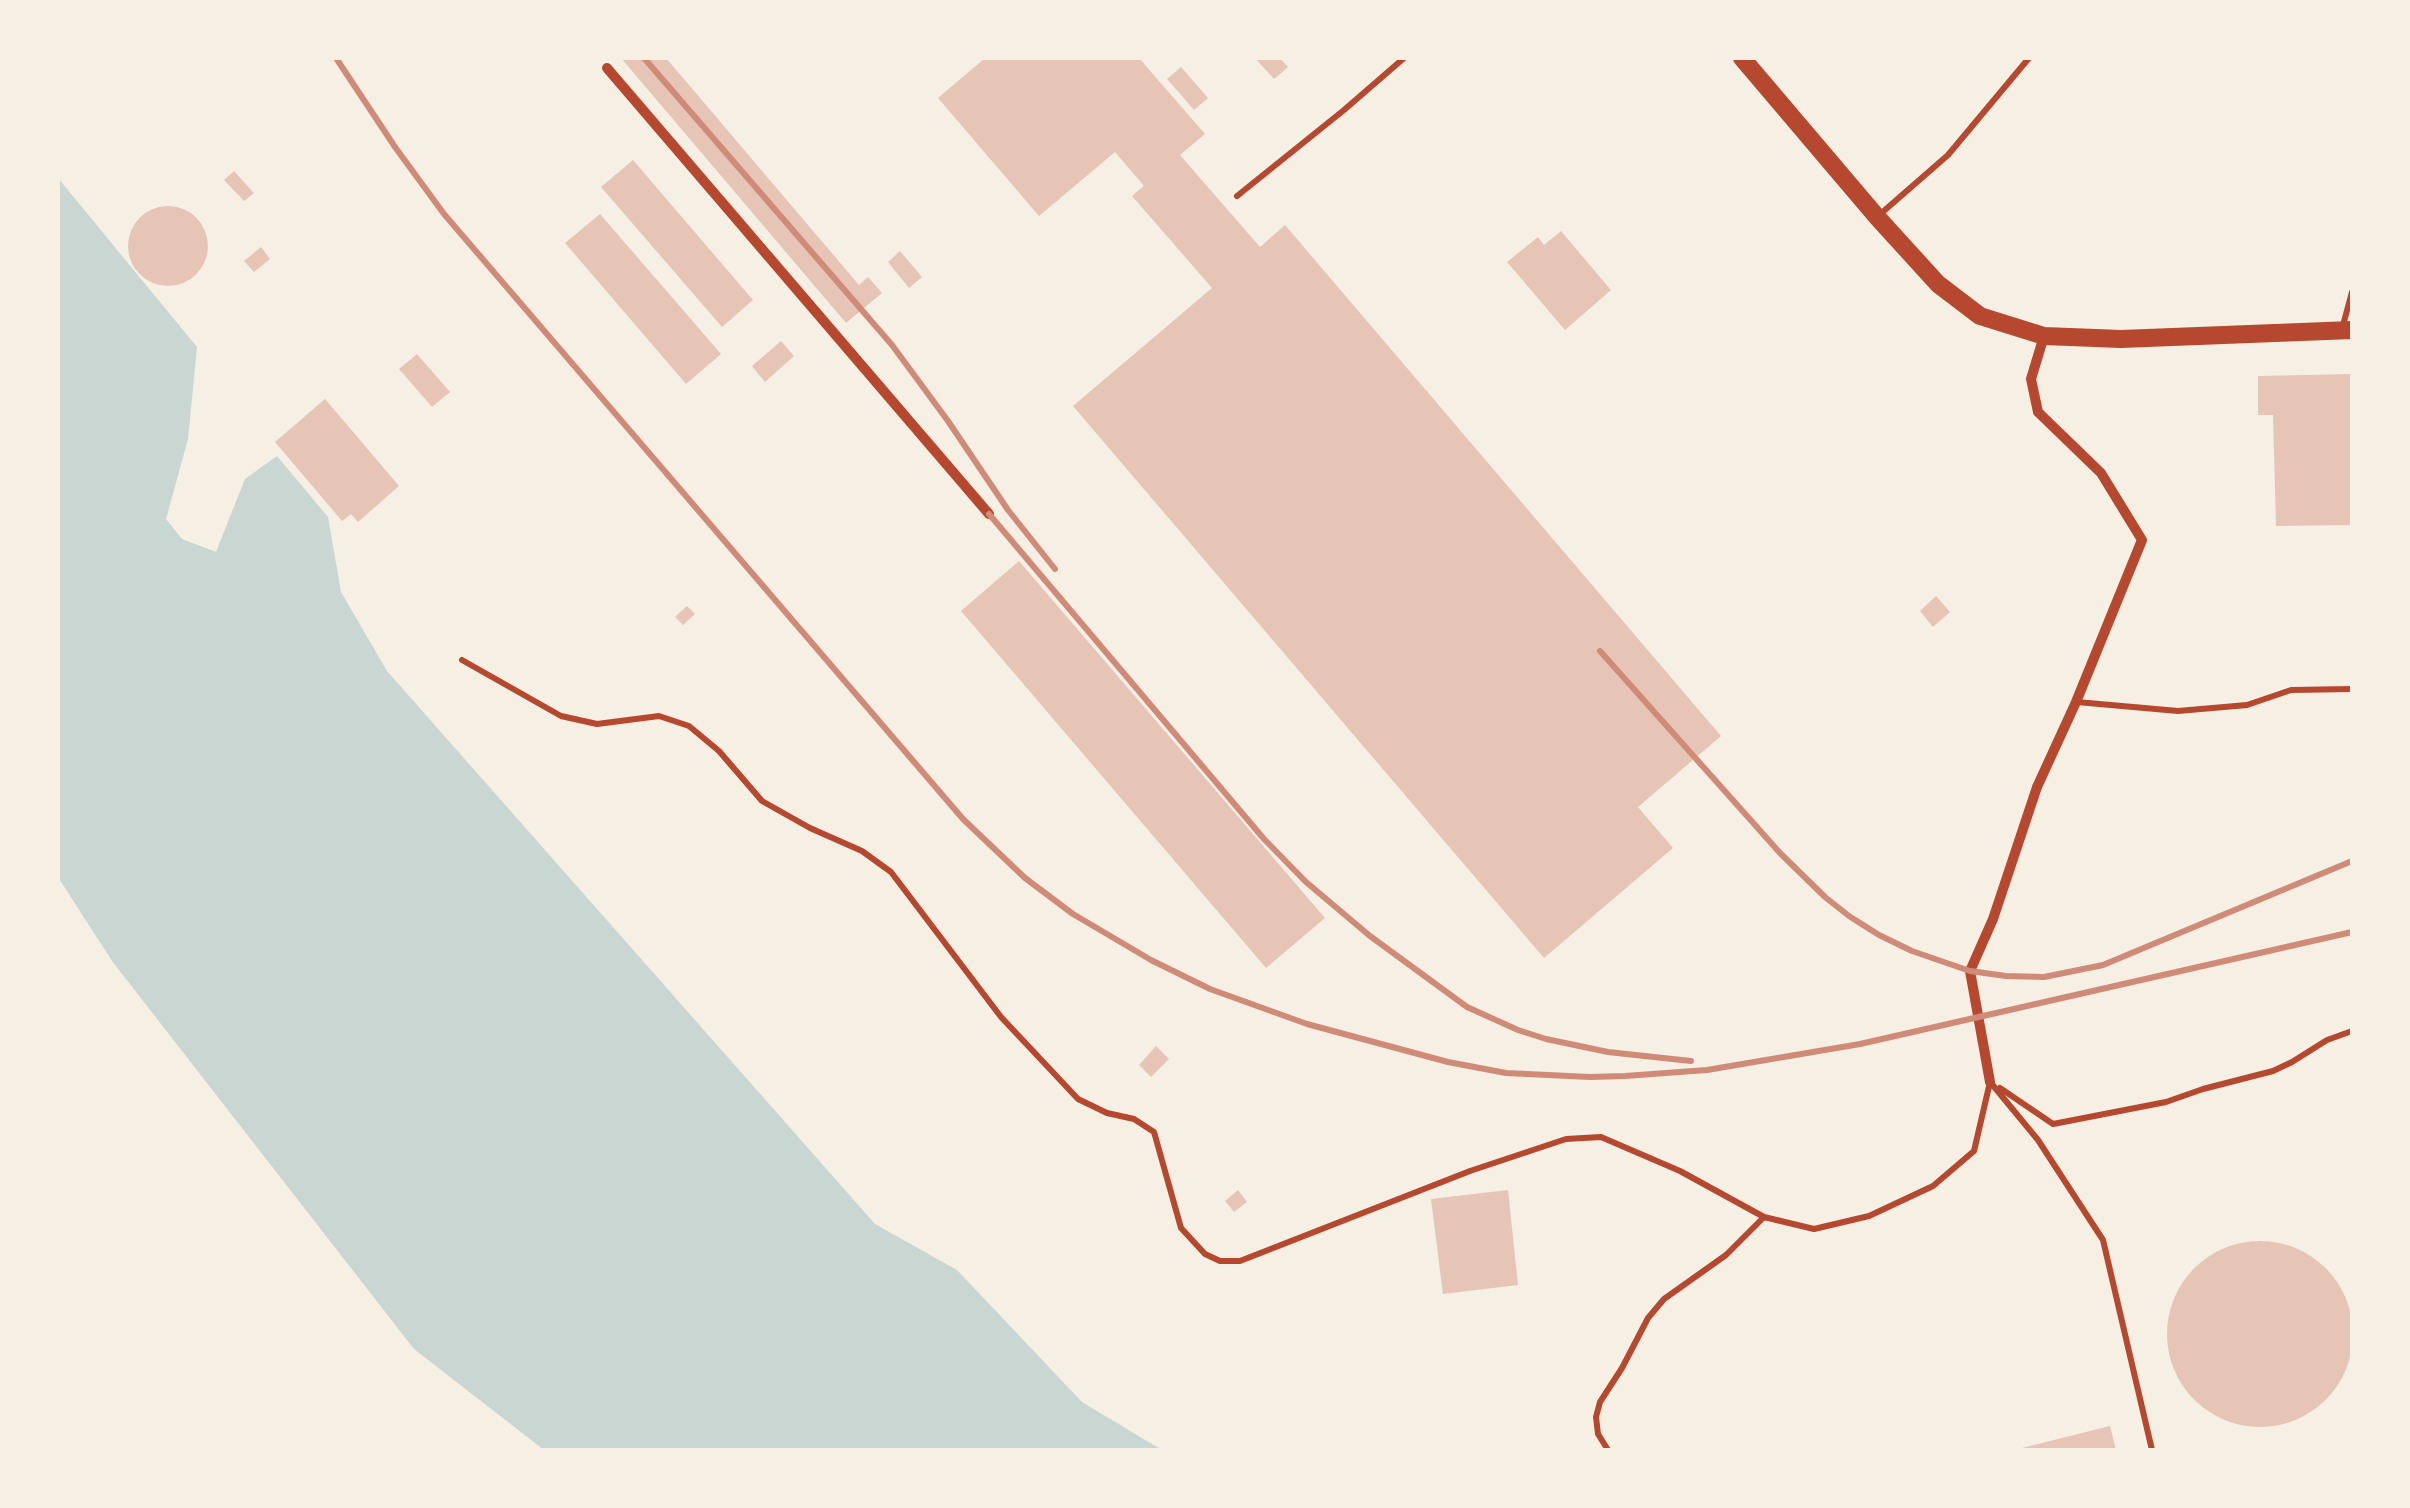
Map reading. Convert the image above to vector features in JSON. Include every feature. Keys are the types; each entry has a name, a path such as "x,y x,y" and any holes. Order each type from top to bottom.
{"main road":[{"path":"1742,58 1938,284 1980,316 2044,336 2121,339 2347,330"}],"street":[{"path":"607,68 989,514"},
{"path":"1990,1082 1970,972 1993,919 2037,787 2142,540 2101,474 2038,412 2031,379 2044,336"}],"lane":[{"path":"1237,196 1404,58"},
{"path":"1878,217 1948,155 2029,58"},
{"path":"2347,330 2352,292"},
{"path":"462,660 561,716 597,724 659,716 689,726 719,751 762,800 810,828 862,850 891,872 1001,1017 1078,1099 1107,1113 1134,1119 1154,1132 1181,1228 1205,1254 1220,1261 1240,1261 1470,1171 1566,1140 1602,1137 1680,1170 1764,1217 1814,1229 1869,1216 1933,1186 1974,1151 1990,1082"},
{"path":"2076,702 2178,710 2247,705 2291,690 2352,688"},
{"path":"1990,1082 2052,1124 2166,1102 2273,1071 2327,1040 2352,1031"},
{"path":"1990,1082 2038,1140 2103,1240 2152,1450"},
{"path":"1608,1450 1598,1434 1600,1402 1648,1318 1664,1299 1726,1255 1764,1217"}],"shaded area":[{"path":"58,178 197,347 188,439 166,519 182,539 216,552 245,479 277,456 328,517 341,592 387,671 875,1224 957,1270 1082,1402 1162,1450 544,1450 414,1349 112,961 58,877"}],"building":[{"path":"621,58 666,58 859,285 868,277 882,293 846,323"},
{"path":"985,58 1139,58 1205,134 1180,155 1260,247 1285,225 1721,736 1638,807 1673,848 1544,958 1073,406 1212,288 1132,196 1144,186 1115,152 1039,216 938,98"},
{"path":"1255,58 1280,58 1288,67 1274,79"},
{"path":"1181,67 1208,98 1194,110 1167,79"},
{"path":"633,160 753,300 722,327 601,187"},
{"path":"234,171 254,193 244,201 224,180"},
{"path":"168,206 183,209 196,218 205,231 205,261 196,274 183,283 168,286 153,283 140,274 131,261 128,246 131,231 140,218 153,209"},
{"path":"600,214 721,354 686,384 565,243"},
{"path":"1561,231 1611,290 1565,330 1507,262 1538,237 1544,245"},
{"path":"261,247 270,259 254,272 244,261"},
{"path":"900,251 922,277 909,288 888,262"},
{"path":"781,341 794,356 765,382 752,366"},
{"path":"417,354 450,392 432,407 399,369"},
{"path":"2352,374 2352,525 2276,526 2273,415 2258,415 2258,376"},
{"path":"325,399 399,486 358,522 351,514 342,521 275,442"},
{"path":"1019,561 1325,918 1266,968 961,611"},
{"path":"1936,596 1950,612 1933,627 1920,611"},
{"path":"687,606 695,614 683,625 675,617"},
{"path":"1156,1046 1169,1059 1151,1077 1139,1065"},
{"path":"1238,1190 1247,1202 1234,1212 1225,1201"},
{"path":"1508,1190 1518,1285 1443,1294 1431,1199"},
{"path":"2260,1241 2296,1248 2326,1268 2346,1298 2353,1334 2346,1370 2326,1400 2296,1420 2260,1427 2224,1420 2194,1400 2174,1370 2167,1334 2174,1298 2194,1268 2224,1248"},
{"path":"2110,1426 2116,1450 2018,1450 2018,1449"}],"railway":[{"path":"336,58 444,214 963,819 1025,878 1073,914 1210,989 1307,1024 1448,1062 1506,1073 1625,1076 1707,1070 1860,1044 2352,932"},
{"path":"644,58 892,345 1008,510 1055,569"},
{"path":"989,514 1264,839 1306,882 1370,936 1467,1007 1518,1030 1608,1052 1691,1061"},
{"path":"1600,651 1780,853 1825,897 1879,935 1970,971 2044,977 2103,965 2352,861"}]}
